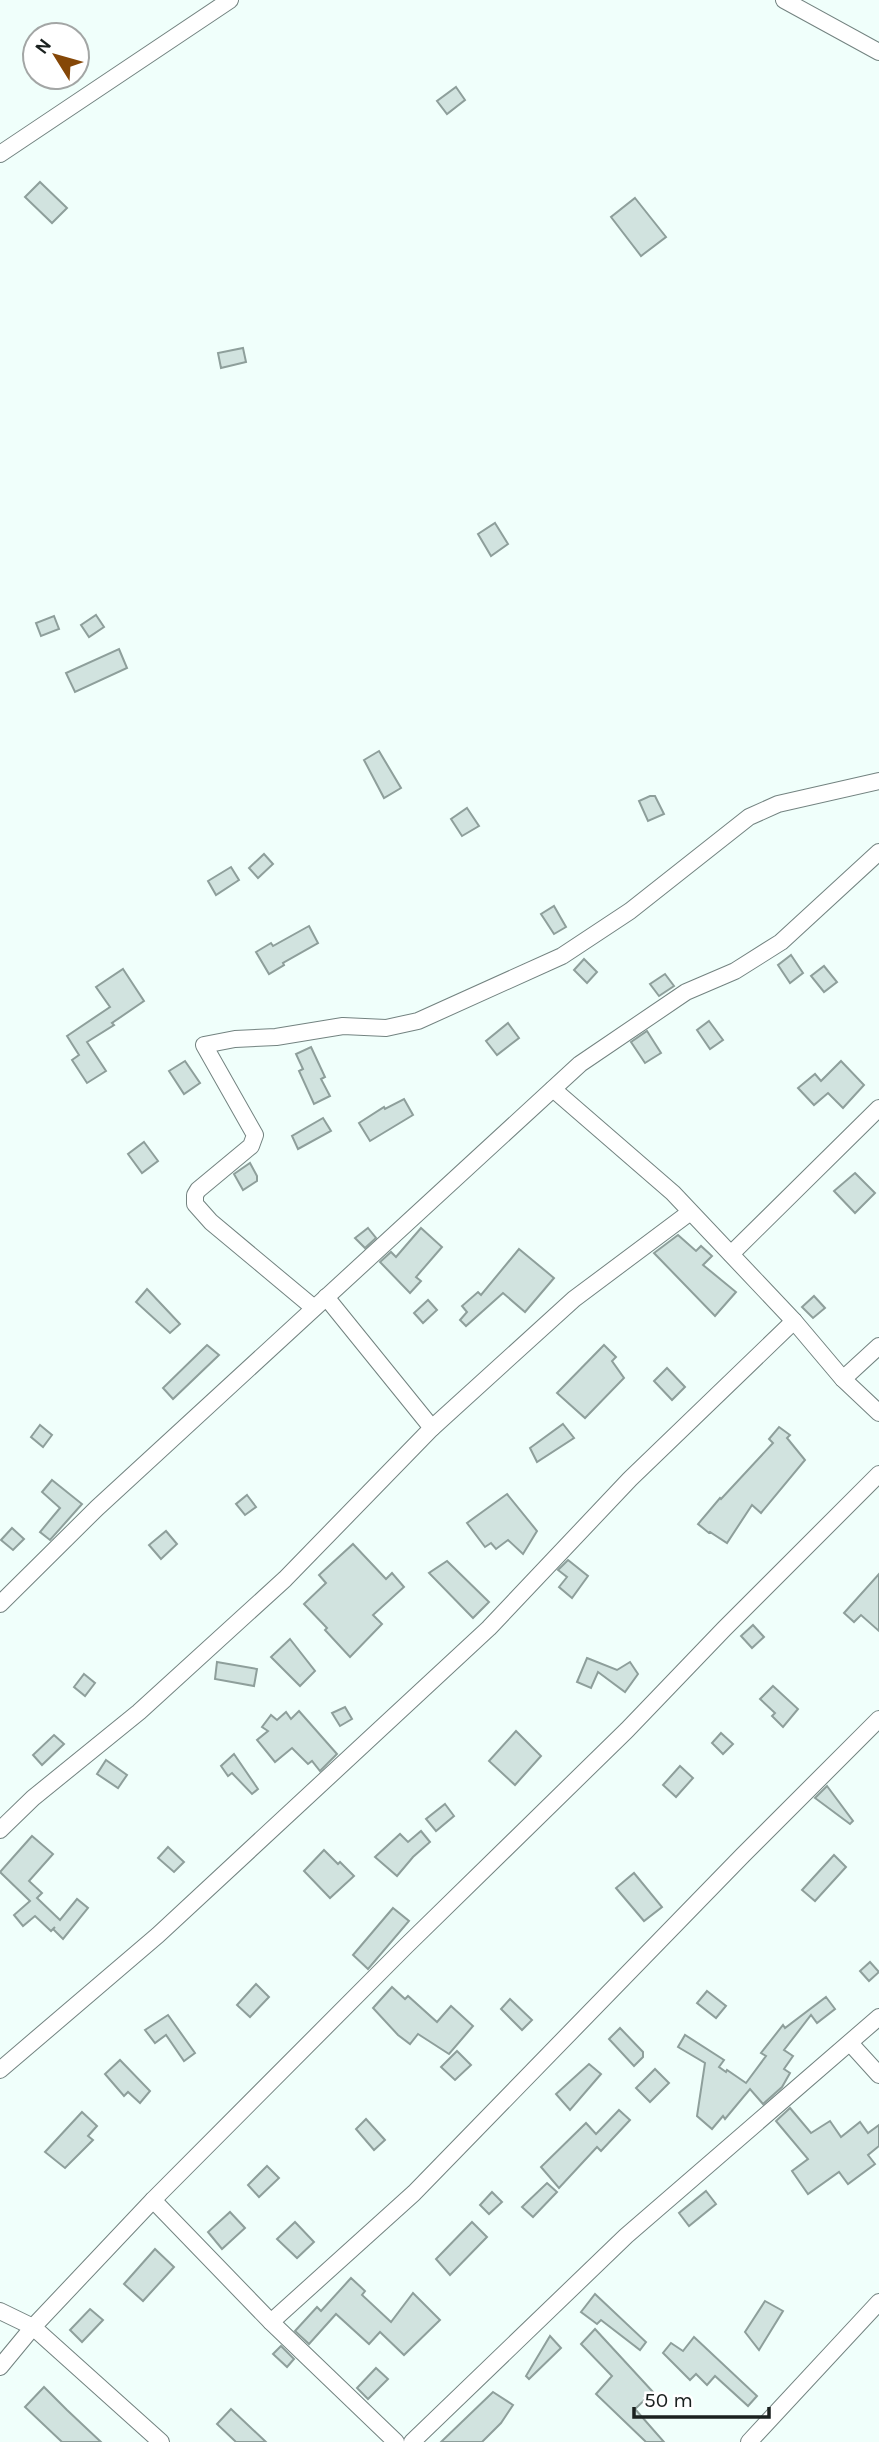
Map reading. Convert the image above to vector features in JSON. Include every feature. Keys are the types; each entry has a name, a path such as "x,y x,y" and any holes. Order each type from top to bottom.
{"street":[{"path":"0,154 230,0"},
{"path":"784,0 879,52"},
{"path":"314,1308 211,1222 195,1203 194,1195 198,1190 251,1146 255,1135 204,1045 343,1026 386,1028 418,1021 562,956 630,911 749,817 778,804 879,781"},
{"path":"0,1604 97,1507 580,1063 686,992 735,971 781,942 879,852"},
{"path":"553,1089 673,1193 689,1213 794,1321 843,1379 879,1413"},
{"path":"731,1254 879,1108"},
{"path":"0,1830 33,1798 139,1712 285,1579 432,1427 575,1299 689,1213"},
{"path":"326,1297 432,1427"},
{"path":"0,2070 158,1936 489,1628 629,1479 794,1321"},
{"path":"843,1379 879,1346"},
{"path":"0,2367 33,2327 153,2200 405,1947 627,1730 879,1474"},
{"path":"271,2322 414,2193 879,1719"},
{"path":"412,2442 626,2236 879,2017"},
{"path":"850,2043 879,2075"},
{"path":"153,2200 271,2322 396,2442"},
{"path":"749,2442 879,2302"},
{"path":"0,2311 33,2327 161,2442"}],"building":[{"path":"456,87 465,100 447,114 437,101"},
{"path":"40,182 67,208 52,223 25,197"},
{"path":"635,198 666,237 641,256 611,217"},
{"path":"243,348 246,362 221,368 218,353"},
{"path":"495,523 508,544 491,556 478,534"},
{"path":"96,615 104,627 89,637 81,625"},
{"path":"54,616 59,629 41,636 36,623"},
{"path":"119,649 127,668 75,692 66,673"},
{"path":"379,751 401,788 384,798 364,760"},
{"path":"655,796 664,814 648,821 639,801"},
{"path":"467,808 479,826 462,836 451,819"},
{"path":"264,854 273,864 258,878 249,868"},
{"path":"231,867 239,880 216,895 208,881"},
{"path":"554,906 566,927 554,934 541,914"},
{"path":"309,926 318,943 269,974 256,952 271,943 273,946"},
{"path":"791,955 803,973 790,983 778,965"},
{"path":"584,959 597,972 587,983 574,970"},
{"path":"824,966 837,982 824,992 811,976"},
{"path":"123,969 144,1001 87,1042 106,1071 87,1083 72,1060 79,1055 67,1036 110,1007 96,987"},
{"path":"665,974 674,986 659,996 650,984"},
{"path":"709,1021 723,1040 710,1049 697,1030"},
{"path":"508,1023 519,1038 497,1055 486,1041"},
{"path":"647,1031 661,1053 645,1063 631,1042"},
{"path":"311,1047 325,1077 321,1079 330,1096 314,1104 299,1071 303,1069 296,1054"},
{"path":"185,1061 200,1083 184,1094 169,1071"},
{"path":"841,1061 864,1085 843,1108 828,1093 814,1105 798,1088 815,1074 821,1081"},
{"path":"404,1099 413,1115 370,1141 359,1123 384,1107 385,1109"},
{"path":"323,1118 331,1131 298,1149 292,1136"},
{"path":"144,1142 158,1161 142,1173 128,1154"},
{"path":"250,1163 257,1181 243,1190 234,1174"},
{"path":"855,1173 875,1193 855,1213 834,1191"},
{"path":"368,1228 376,1238 365,1248 355,1238"},
{"path":"421,1228 442,1247 416,1277 421,1281 410,1293 380,1262 391,1252 396,1257"},
{"path":"678,1235 696,1251 701,1246 712,1256 703,1265 736,1292 715,1316 654,1253"},
{"path":"519,1249 554,1278 525,1312 503,1293 466,1326 460,1320 467,1312 462,1306 478,1292 481,1295"},
{"path":"147,1289 180,1324 170,1333 136,1302"},
{"path":"814,1296 825,1308 813,1318 802,1307"},
{"path":"428,1300 437,1310 423,1323 414,1313"},
{"path":"207,1345 219,1355 173,1399 163,1388"},
{"path":"604,1345 616,1357 612,1361 624,1378 585,1418 557,1393"},
{"path":"667,1368 685,1387 672,1400 654,1381"},
{"path":"563,1424 574,1438 537,1462 530,1448"},
{"path":"40,1425 52,1435 43,1447 31,1437"},
{"path":"779,1427 790,1435 787,1438 805,1460 761,1513 752,1505 727,1543 698,1524 773,1443 769,1439"},
{"path":"52,1480 82,1504 50,1540 40,1532 60,1508 42,1492"},
{"path":"507,1494 537,1531 523,1554 508,1540 496,1549 491,1543 485,1547 467,1523"},
{"path":"247,1495 256,1507 245,1515 236,1504"},
{"path":"12,1528 24,1539 13,1550 1,1540"},
{"path":"166,1531 177,1544 161,1559 149,1545"},
{"path":"353,1544 386,1579 392,1573 404,1587 373,1615 382,1624 350,1657 304,1604 326,1583 319,1575"},
{"path":"568,1560 588,1576 572,1598 559,1587 567,1577 558,1570"},
{"path":"447,1561 489,1602 473,1618 429,1573"},
{"path":"879,1574 879,1631 861,1615 854,1622 844,1613"},
{"path":"753,1625 764,1637 752,1648 741,1636"},
{"path":"290,1639 315,1671 300,1686 271,1657"},
{"path":"587,1658 617,1670 630,1662 638,1674 625,1692 598,1672 591,1688 577,1682"},
{"path":"217,1662 257,1669 254,1686 215,1679"},
{"path":"84,1674 95,1683 85,1696 74,1687"},
{"path":"773,1686 798,1709 783,1727 772,1716 775,1713 760,1699"},
{"path":"345,1707 352,1719 340,1726 332,1713"},
{"path":"299,1711 337,1754 320,1771 312,1761 308,1764 292,1748 275,1762 257,1740 268,1731 262,1727 271,1715 277,1720 286,1712 291,1719"},
{"path":"516,1731 541,1756 515,1785 489,1761"},
{"path":"721,1733 733,1744 723,1754 712,1743"},
{"path":"54,1735 64,1744 42,1765 33,1755"},
{"path":"234,1754 258,1789 252,1794 232,1773 228,1776 221,1766"},
{"path":"106,1760 127,1775 118,1788 97,1774"},
{"path":"680,1766 693,1778 676,1797 663,1785"},
{"path":"827,1786 853,1821 850,1824 815,1798"},
{"path":"445,1804 454,1816 436,1831 426,1819"},
{"path":"421,1831 430,1842 397,1876 375,1857 400,1834 408,1842"},
{"path":"32,1836 53,1854 29,1881 42,1893 37,1898 60,1920 77,1899 88,1908 63,1939 35,1916 23,1926 14,1915 30,1901 0,1872"},
{"path":"168,1847 184,1862 174,1872 158,1858"},
{"path":"324,1850 354,1876 330,1898 304,1871"},
{"path":"834,1855 846,1867 815,1901 802,1890"},
{"path":"634,1873 662,1907 644,1921 616,1888"},
{"path":"393,1908 409,1921 368,1969 353,1955"},
{"path":"870,1962 879,1972 869,1981 860,1971"},
{"path":"256,1984 269,1997 250,2017 237,2005"},
{"path":"392,1987 405,1999 408,1996 437,2022 451,2006 473,2026 449,2054 418,2034 410,2044 373,2008"},
{"path":"707,1991 726,2006 716,2018 697,2003"},
{"path":"826,1997 835,2009 817,2023 811,2015 784,2050 793,2056 784,2069 790,2073 782,2087 763,2104 750,2089 725,2119 723,2116 712,2129 697,2116 705,2063 678,2047 685,2035 724,2060 719,2067 746,2083 766,2056 761,2053 783,2025 785,2028"},
{"path":"510,1999 532,2020 522,2030 501,2009"},
{"path":"168,2015 195,2053 184,2061 166,2035 155,2043 145,2030"},
{"path":"620,2028 643,2052 643,2057 634,2066 609,2039"},
{"path":"457,2051 471,2065 455,2080 441,2067"},
{"path":"120,2060 150,2091 140,2103 128,2092 124,2096 105,2074"},
{"path":"589,2064 601,2074 570,2110 556,2094"},
{"path":"655,2069 669,2083 650,2102 636,2088"},
{"path":"790,2108 811,2133 830,2121 841,2137 860,2122 868,2133 879,2125 879,2146 868,2155 875,2164 848,2184 839,2172 808,2194 792,2171 808,2159 776,2121"},
{"path":"619,2110 630,2120 601,2151 597,2147 559,2188 541,2167 586,2123 596,2134"},
{"path":"82,2112 97,2126 88,2136 93,2140 65,2168 45,2152"},
{"path":"366,2119 385,2140 374,2150 356,2129"},
{"path":"267,2166 279,2178 259,2197 248,2185"},
{"path":"547,2183 557,2192 533,2217 522,2207"},
{"path":"706,2191 716,2204 689,2226 679,2213"},
{"path":"492,2192 502,2202 489,2214 480,2205"},
{"path":"230,2212 245,2228 222,2249 208,2232"},
{"path":"295,2222 314,2242 297,2258 277,2239"},
{"path":"472,2222 487,2237 450,2275 436,2259"},
{"path":"155,2249 174,2267 143,2301 124,2284"},
{"path":"351,2278 365,2291 362,2295 391,2322 413,2293 440,2320 404,2355 380,2332 369,2344 336,2314 309,2344 295,2331 317,2307 321,2311"},
{"path":"595,2294 646,2342 640,2350 601,2320 597,2324 581,2312"},
{"path":"765,2301 783,2311 759,2350 745,2332"},
{"path":"90,2309 103,2320 82,2342 70,2330"},
{"path":"595,2329 653,2392 635,2409 664,2442 646,2442 596,2394 612,2376 581,2344"},
{"path":"550,2336 561,2348 529,2379 526,2376"},
{"path":"694,2337 757,2396 748,2406 715,2376 707,2385 696,2374 690,2380 663,2353 671,2343 683,2351"},
{"path":"281,2346 294,2359 287,2367 273,2354"},
{"path":"376,2368 388,2379 368,2399 357,2388"},
{"path":"44,2387 101,2442 62,2442 25,2407"},
{"path":"493,2392 513,2405 501,2423 482,2442 441,2442"},
{"path":"231,2409 266,2442 236,2442 217,2424"}]}
